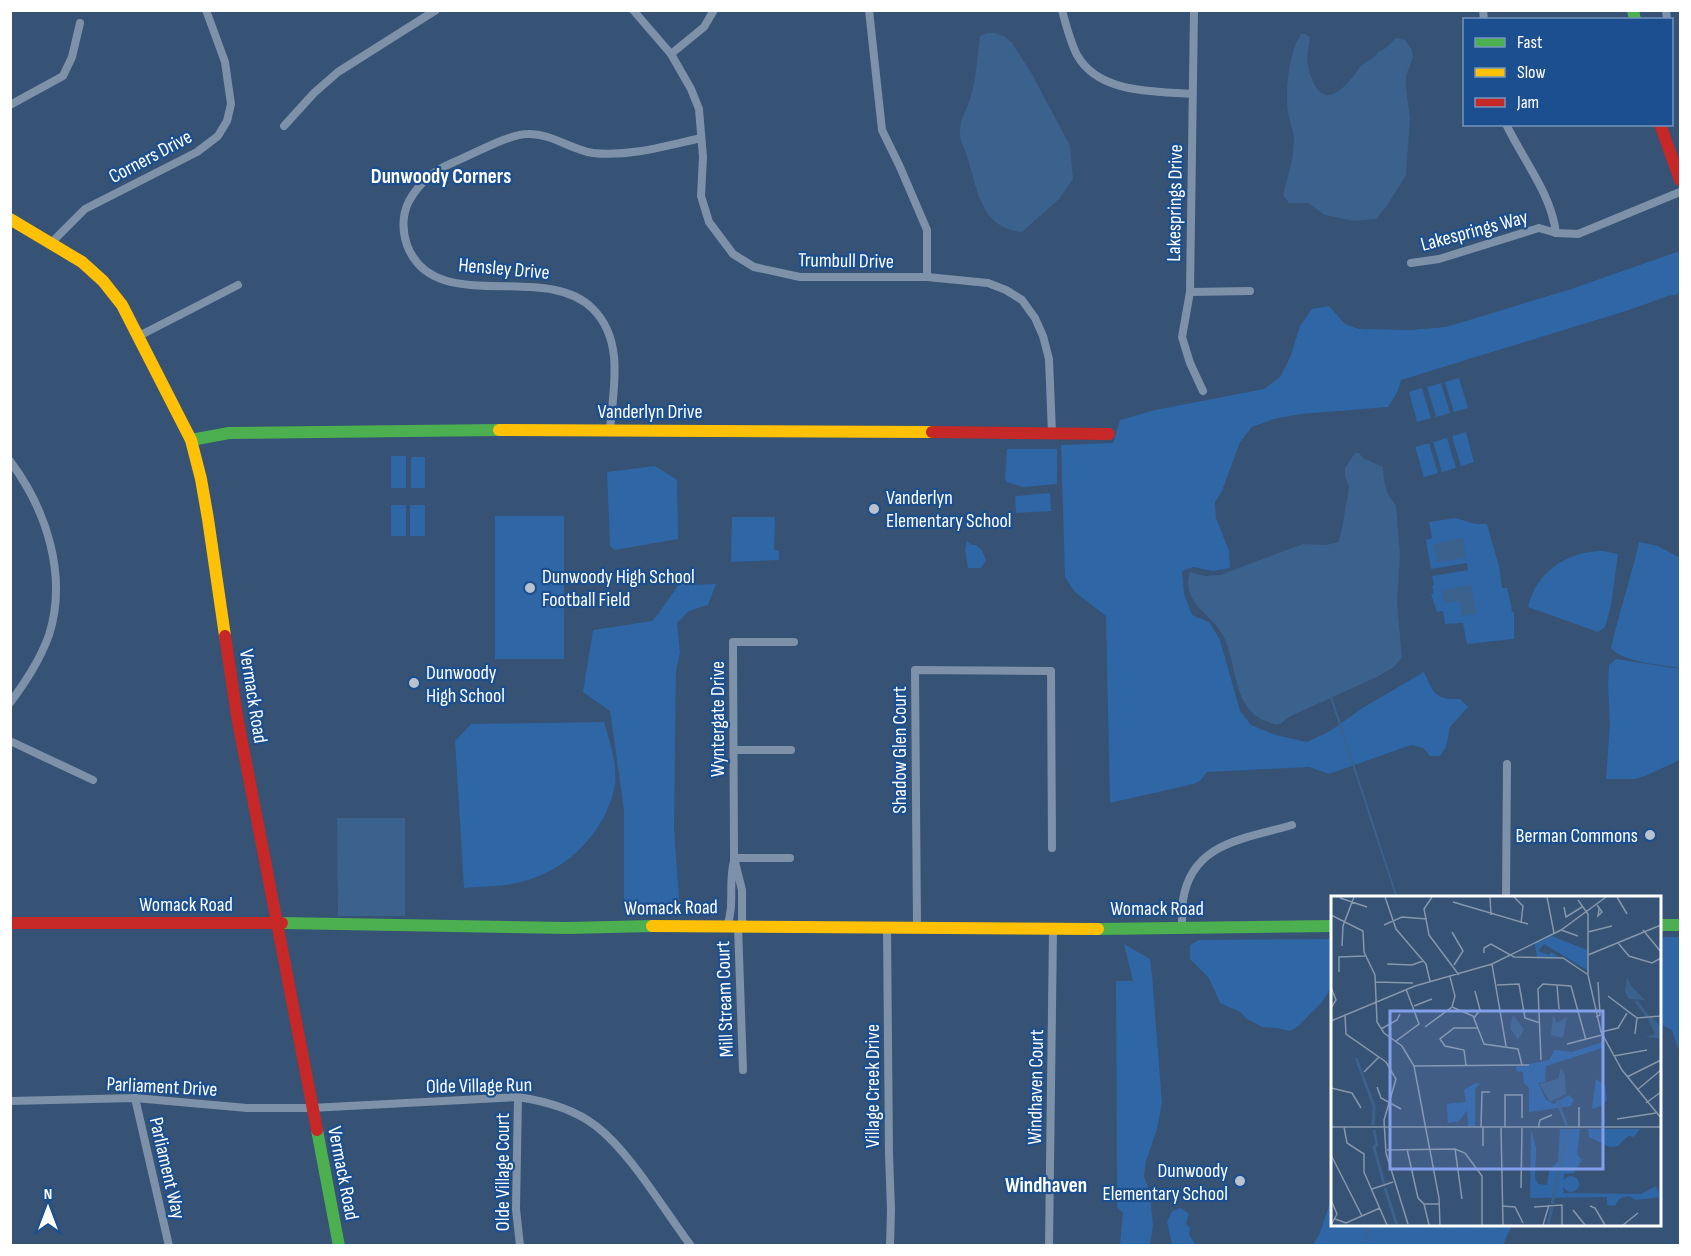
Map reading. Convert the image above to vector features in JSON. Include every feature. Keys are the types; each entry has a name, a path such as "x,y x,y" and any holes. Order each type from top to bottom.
{"street":[{"name":"Corners Drive","path":"51,243 85,210 197,152 218,136 227,121 231,104 225,62 206,10"},
{"path":"284,126 314,93 338,72 436,10"},
{"name":"Trumbull Drive","path":"633,10 671,54 691,89 699,109 703,157 701,196 709,222 733,254 753,267 800,277 927,277 988,284 1006,290 1022,300 1035,318 1043,336 1049,359 1052,433"},
{"path":"671,54 704,27 714,10"},
{"path":"869,10 882,130 927,230 927,277"},
{"path":"1062,10 1078,56 1103,80 1142,90 1192,94"},
{"name":"Lakesprings Drive","path":"1194,10 1190,292 1182,337 1190,363 1203,391"},
{"path":"10,105 63,76 72,57 80,23"},
{"path":"1507,126 1515,143 1527,159 1554,215 1556,233"},
{"path":"1661,126 1678,166 1680,180"},
{"name":"Hensley Drive","path":"610,430 615,362 613,342 604,321 592,307 559,289 539,286 472,286 437,278 425,270 411,254 404,235 403,220 408,203 421,183 440,168 513,137 528,134 540,135 579,150 612,153 638,152 701,138"},
{"name":"Lakesprings Way","path":"1411,263 1439,259 1539,228 1556,233 1578,234 1680,192"},
{"name":"Vermack Road","path":"10,219 82,262 103,281 122,305 191,440 206,509 237,716 339,1245"},
{"path":"137,337 238,285"},
{"path":"1190,292 1250,291"},
{"name":"Vanderlyn Drive","path":"191,440 229,433 369,430 1109,434"},
{"path":"10,460 37,504 52,544 55,599 49,633 35,667 10,703"},
{"name":"Wyntergate Drive","path":"734,858 741,890 742,921 737,926 730,917 730,879 734,858 733,642 794,642"},
{"name":"Shadow Glen Court","path":"917,926 915,670 1051,672 1052,848"},
{"path":"10,741 93,780"},
{"path":"734,750 791,750"},
{"path":"1506,896 1507,764"},
{"path":"1182,928 1186,889 1198,863 1211,852 1229,843 1292,825"},
{"path":"734,858 790,858"},
{"path":"730,909 741,909"},
{"name":"Womack Road","path":"10,923 278,923 568,928 917,926 1053,929 1331,926"},
{"path":"1661,925 1680,925"},
{"name":"Mill Stream Court","path":"737,926 743,1070"},
{"name":"Village Creek Drive","path":"887,927 890,1245"},
{"name":"Windhaven Court","path":"1049,1245 1053,929"},
{"name":"Olde Village Run","path":"311,1108 519,1097 566,1110 595,1125 615,1144 691,1245"},
{"name":"Olde Village Court","path":"519,1097 516,1209 520,1245"},
{"name":"Parliament Drive","path":"10,1101 135,1098 247,1108 311,1108"},
{"name":"Parliament Way","path":"135,1098 169,1245"}],"shaded area":[{"path":"988,33 1004,36 1012,43 1032,74 1070,146 1073,179 1059,199 1022,232 1008,229 989,215 978,193 960,137 961,124 975,80 980,36"},
{"path":"1301,34 1310,37 1308,66 1318,90 1324,94 1331,95 1338,91 1362,65 1396,38 1405,40 1412,50 1413,57 1406,76 1410,118 1406,175 1376,219 1354,221 1325,215 1308,203 1289,203 1283,195 1294,147 1288,112 1288,82 1293,51"},
{"path":"1680,251 1680,294 1401,380 1397,393 1388,407 1301,414 1274,419 1252,427 1240,442 1222,491 1215,502 1216,518 1229,551 1230,568 1213,571 1193,567 1182,571 1184,594 1192,615 1209,622 1220,640 1240,711 1251,725 1276,735 1307,742 1330,731 1364,707 1424,672 1436,694 1445,698 1460,699 1468,707 1450,727 1446,747 1440,756 1430,756 1423,748 1411,745 1329,774 1309,767 1207,772 1200,781 1193,784 1110,803 1106,616 1075,592 1065,577 1061,445 1113,443 1120,420 1155,410 1264,389 1281,376 1291,355 1300,326 1312,309 1329,306 1345,324 1359,329 1411,330 1446,327 1568,290"},
{"path":"1459,378 1468,408 1454,412 1445,382"},
{"path":"1441,383 1450,413 1436,417 1427,387"},
{"path":"1422,388 1431,418 1417,422 1409,392"},
{"path":"1466,432 1474,462 1461,466 1452,436"},
{"path":"1447,438 1456,468 1442,472 1433,442"},
{"path":"1429,443 1438,473 1424,477 1415,447"},
{"path":"1007,449 1057,449 1057,484 1023,487 1007,482 1005,479"},
{"path":"1355,453 1383,467 1388,494 1396,506 1400,554 1397,604 1402,657 1394,667 1377,677 1291,716 1280,724 1271,723 1255,715 1241,695 1222,634 1198,606 1189,591 1190,572 1205,576 1220,575 1303,544 1326,545 1338,542 1349,487 1345,468"},
{"path":"391,456 406,456 406,488 391,488"},
{"path":"411,457 425,457 425,488 411,488"},
{"path":"655,466 677,480 678,539 615,550 610,546 607,472"},
{"path":"1050,493 1051,511 1016,513 1015,496"},
{"path":"391,505 406,505 406,536 391,536"},
{"path":"410,505 425,505 425,536 410,536"},
{"name":"Dunwoody High School Football Field","path":"495,516 564,516 564,659 495,659"},
{"path":"732,517 775,517 774,550 779,551 779,560 731,562"},
{"path":"1455,518 1476,524 1487,524 1499,566 1502,588 1507,588 1511,612 1514,612 1514,639 1467,644 1463,623 1445,624 1443,611 1437,612 1431,594 1434,593 1432,576 1468,570 1467,563 1431,569 1426,540 1432,538 1429,522"},
{"path":"1463,538 1466,558 1437,562 1434,544"},
{"path":"967,541 982,550 986,560 981,568 968,568 965,550"},
{"path":"1639,542 1658,546 1680,558 1680,668 1633,660 1616,653 1611,648"},
{"path":"1603,551 1618,554 1611,606 1605,627 1598,632 1528,607 1538,583 1555,566 1578,555"},
{"path":"686,574 686,585 716,584 708,605 689,611 677,623 680,653 676,670 674,827 680,914 624,913 624,810 610,711 583,692 593,630 652,621"},
{"path":"1471,585 1476,614 1462,616 1460,601 1444,603 1442,590"},
{"path":"1616,659 1680,669 1680,760 1635,779 1606,779 1610,724 1609,665"},
{"path":"604,722 613,756 614,790 602,820 583,846 558,866 528,880 497,886 464,888 455,741 471,724"},
{"path":"337,818 405,818 405,916 338,916"},
{"path":"1661,937 1680,937 1680,1050 1672,1030 1661,1024"},
{"path":"1331,939 1331,985 1328,994 1304,1021 1290,1031 1262,1027 1247,1019 1240,1012 1220,1003 1209,978 1190,959 1190,945 1199,940"},
{"path":"1124,944 1150,959 1152,975 1162,1103 1144,1176 1150,1194 1153,1226 1150,1245 1120,1245 1123,1213 1117,1207 1116,981 1133,981"},
{"path":"1331,1199 1331,1226 1512,1226 1503,1245 1313,1245 1320,1233"},
{"path":"1181,1208 1189,1214 1186,1224 1190,1228 1189,1235 1194,1245 1172,1245 1167,1222 1172,1211"}],"waterway":[{"path":"1331,697 1396,896"},
{"path":"1364,1246 1369,1226"}],"traffic: fast":[{"path":"1633,10 1635,18"},
{"path":"191,440 229,433 499,430"},
{"path":"282,923 568,928 652,926"},
{"path":"1661,925 1680,925"},
{"path":"1098,929 1331,926"},
{"path":"317,1130 339,1246"}],"traffic: slow":[{"path":"10,219 82,262 103,281 122,305 191,440 208,519 225,636"},
{"path":"499,430 932,432"},
{"path":"652,926 1098,929"}],"traffic: jam":[{"path":"1661,126 1680,180"},
{"path":"932,432 1109,434"},
{"path":"225,636 237,716 317,1130"},
{"path":"10,923 282,923"}],"place":[{"name":"Vanderlyn Elementary School","path":"874,509"},
{"name":"Dunwoody High School Football Field","path":"530,588"},
{"name":"Dunwoody High School","path":"414,683"},
{"name":"Berman Commons","path":"1650,835"},
{"name":"Dunwoody Elementary School","path":"1240,1181"}],"district":[{"name":"Dunwoody Corners","path":"441,176"},
{"name":"Windhaven","path":"1046,1185"}]}
